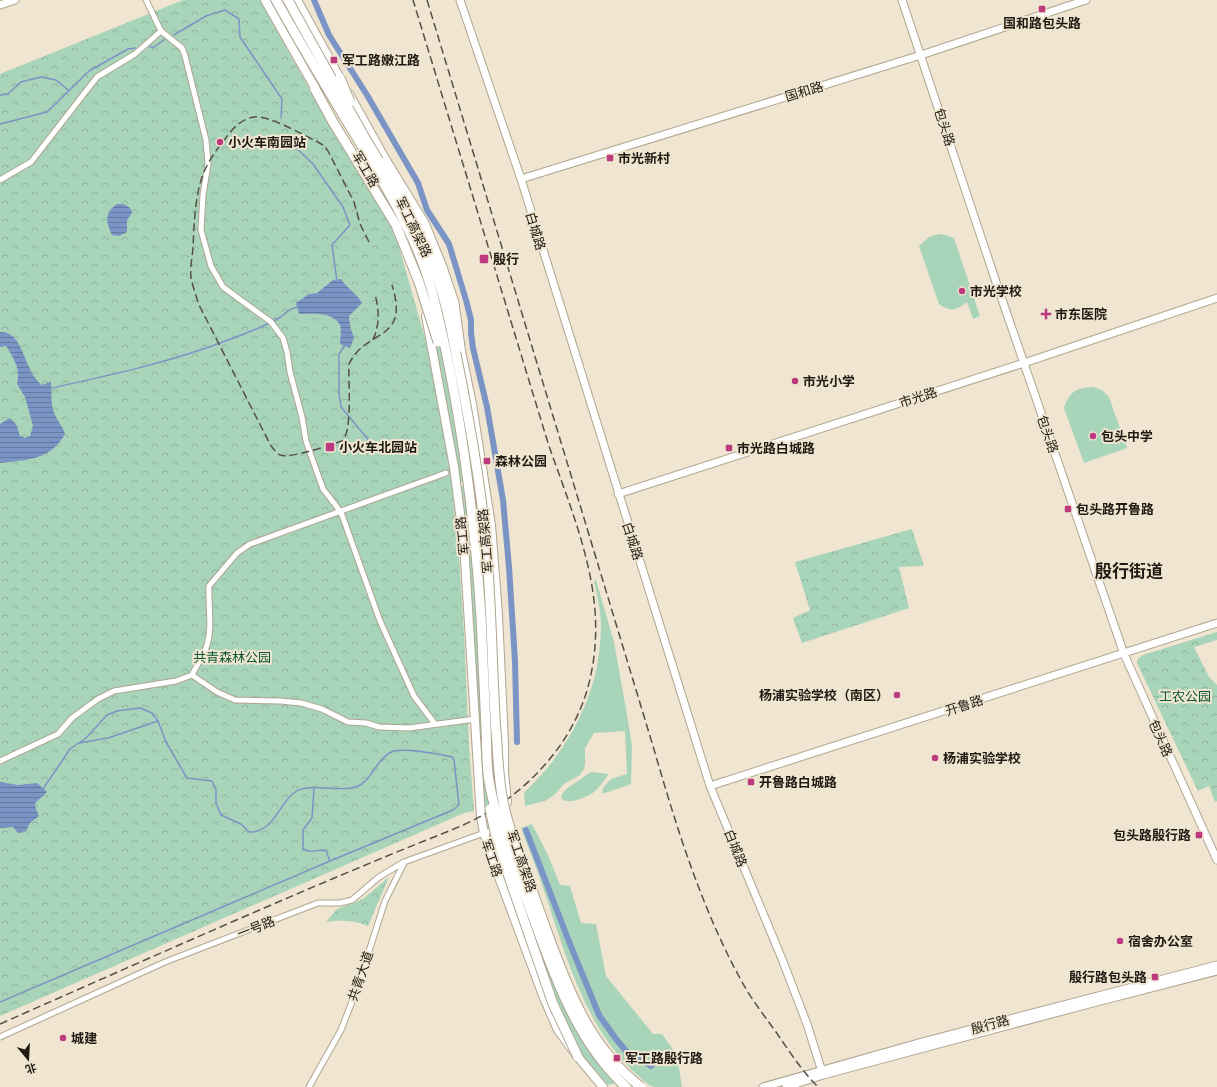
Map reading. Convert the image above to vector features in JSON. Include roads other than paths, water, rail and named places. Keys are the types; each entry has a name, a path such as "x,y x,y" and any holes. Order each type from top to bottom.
{"highway":[{"name":"军工高架路","path":"276,0 301,46 393,200 415,243 425,270 433,296 450,375 463,448 472,518 481,615 489,779 494,805 507,847 546,952 572,1014 592,1049 615,1077 626,1087"},
{"name":"军工高架路","path":"288,0 339,93 408,212 425,244 437,274 446,307 465,396 483,516 489,600 493,694 500,783 503,802 515,843 561,969 579,1010 593,1035 606,1053 620,1069 641,1087"},
{"path":"340,78 354,112 424,223 442,267 454,304 465,396"},
{"path":"316,89 333,122 396,225 419,282 450,375"},
{"path":"489,779 490,806 498,845 553,1004 578,1057"}],"main road":[{"name":"军工路","path":"265,0 316,89 338,122 398,222 408,246 421,286 454,467 464,544 481,817 484,833 499,878 544,998 558,1030 603,1087"},
{"name":"军工路","path":"297,0 427,235 445,284 453,312 472,404 491,524 498,622 504,773 509,816 526,869 582,1009 607,1055 623,1076 634,1087"},
{"path":"617,1087 622,1082 623,1076"}],"street":[{"path":"0,5 15,0"},
{"path":"146,0 161,31 182,48 206,140 208,164 203,195 201,230 211,266 223,287 271,322 283,338 302,417 306,441 323,488 340,511 380,621 411,690 435,724"},
{"name":"白城路","path":"460,0 521,179 618,494 670,653 710,786 782,959 807,1024 822,1073"},
{"name":"包头路","path":"902,0 1124,654 1217,860"},
{"name":"国和路","path":"521,179 921,55 1086,0"},
{"path":"0,180 31,162 97,77 135,54 161,31"},
{"name":"市光路","path":"618,494 1024,363 1217,298"},
{"path":"0,761 58,734 72,718 98,699 114,691 176,681 192,675 206,648 209,631 209,586 226,564 237,553 250,544 446,473"},
{"name":"开鲁路","path":"710,786 1217,623"},
{"path":"192,675 217,692 235,700 302,703 322,709 348,722 366,723 380,727 409,728 475,719"},
{"name":"一号路","path":"0,1037 172,960 318,903 340,903 352,900 379,877 404,862 484,833 512,826"},
{"name":"共青大道","path":"309,1087 341,1030 357,989 385,901 404,862"},
{"name":"殷行路","path":"786,1087 822,1073 1217,965"},
{"name":"殷行路","path":"763,1087 1217,971"}],"water":[{"path":"117,204 127,206 130,208 132,213 127,220 127,232 119,236 112,235 108,226 107,218 110,211"},
{"path":"341,279 362,303 349,316 350,326 354,338 350,348 340,344 341,327 337,321 327,315 299,314 296,303 309,294 317,293 333,280"},
{"path":"0,332 12,336 20,345 32,373 41,385 51,382 54,413 65,434 53,449 45,454 20,461 0,463 0,424 10,418 16,424 20,436 25,438 30,436 33,426 25,397 17,384 18,374 16,364 6,346 0,347"},
{"path":"0,782 18,785 37,783 47,792 35,803 39,816 30,823 26,831 18,833 13,827 0,828"}],"waterway":[{"path":"314,0 329,35 367,95 418,183 427,210 449,244 466,300 471,320 473,348 487,407 503,500 515,661 517,742"},
{"path":"174,35 206,16 225,10 239,19 240,37 282,99 281,118"},
{"path":"150,47 154,47 164,40"},
{"path":"0,124 47,112 89,71 128,49 135,48"},
{"path":"0,95 8,94 21,82 41,77 56,80 68,90"},
{"path":"285,137 313,164 343,207 350,225 332,245 337,281"},
{"path":"52,388 185,355 241,335 273,321 291,309 299,307"},
{"path":"346,344 339,354 339,393 341,407 371,443"},
{"path":"43,789 70,749 86,738 107,715 117,711 140,708 152,713 158,721 166,742 187,778 212,781 216,790 216,803 221,815 241,824 249,832 257,831 270,823 289,797 300,789 306,788 346,789 358,786 364,782 386,756 391,752 403,750 452,757 454,760 459,805 453,810 330,861 326,851 306,851 303,849 303,830 312,818 314,789"},
{"path":"79,743 108,738 158,721"},
{"path":"526,830 599,1015 627,1052 651,1066"},
{"path":"0,1002 330,861"}],"railway":[{"path":"0,1024 355,869 479,817 509,798 538,772 563,741 573,725 581,707 588,688 592,669 595,640 595,611 585,554 568,498 548,443 413,0"},
{"path":"427,0 692,870 717,931 746,989 796,1061 818,1087"},
{"path":"369,242 360,224 354,202 328,151 323,145 316,141 276,122 260,117 249,118 241,122 219,147 204,172 201,180 196,209 191,278 199,305 271,446 280,455 285,456 301,453 342,441 348,427 349,417 349,364 357,352 391,326 395,317 396,304 392,285"},
{"path":"373,340 377,328 378,317 375,294"}],"place":[{"name":"国和路包头路","path":"1042,9"},
{"name":"军工路嫩江路","path":"334,60"},
{"name":"小火车南园站","path":"220,142"},
{"name":"市光新村","path":"610,158"},
{"name":"殷行","path":"484,259"},
{"name":"市光学校","path":"962,291"},
{"name":"市东医院","path":"1046,314"},
{"name":"市光小学","path":"795,381"},
{"name":"包头中学","path":"1093,436"},
{"name":"小火车北园站","path":"330,447"},
{"name":"市光路白城路","path":"729,448"},
{"name":"森林公园","path":"487,461"},
{"name":"包头路开鲁路","path":"1068,509"},
{"name":"杨浦实验学校（南区）","path":"897,695"},
{"name":"杨浦实验学校","path":"935,758"},
{"name":"开鲁路白城路","path":"751,782"},
{"name":"包头路殷行路","path":"1199,835"},
{"name":"宿舍办公室","path":"1120,941"},
{"name":"殷行路包头路","path":"1155,977"},
{"name":"城建","path":"63,1038"},
{"name":"军工路殷行路","path":"617,1058"}],"district":[{"name":"殷行街道","path":"1129,571"}],"park label":[{"name":"共青森林公园","path":"232,657"},
{"name":"工农公园","path":"1185,696"}]}
